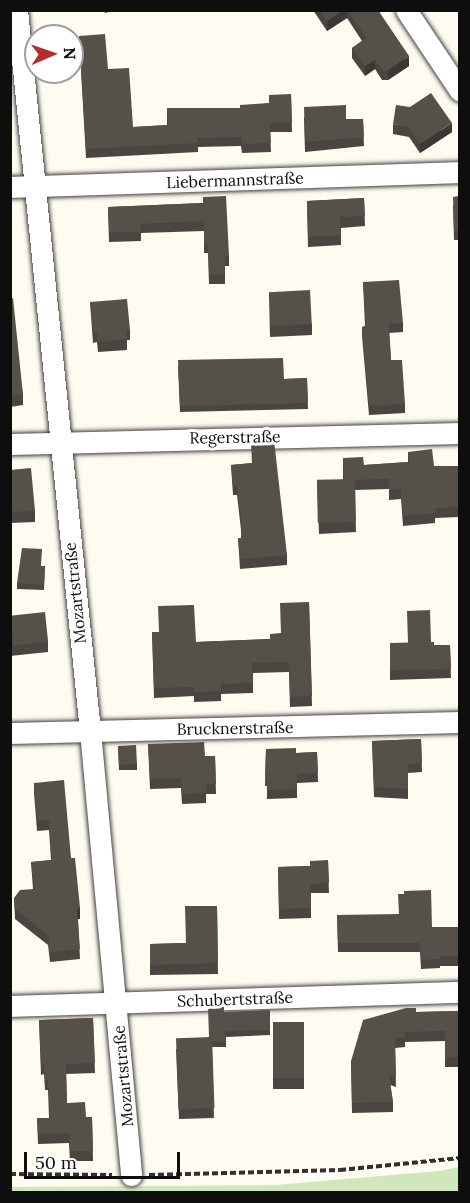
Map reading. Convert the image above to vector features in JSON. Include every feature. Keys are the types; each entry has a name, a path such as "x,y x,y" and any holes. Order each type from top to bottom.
{"street":[{"name":"Mozartstraße","path":"17,10 117,1003 131,1175"},
{"path":"406,10 459,91"},
{"name":"Liebermannstraße","path":"10,187 459,172"},
{"name":"Regerstraße","path":"10,444 459,433"},
{"name":"Brucknerstraße","path":"10,733 459,722"},
{"name":"Schubertstraße","path":"10,1006 459,993"}],"path":[{"path":"10,1174 131,1175 340,1170 459,1158"}],"green space":[{"path":"460,1167 459,1192 11,1192 10,1187 276,1185 438,1171"}],"building":[{"path":"319,10 344,10 327,21"},
{"path":"348,10 378,10 409,56 388,70 382,70 375,60 365,66 352,48 366,38"},
{"path":"105,34 108,69 129,68 133,127 168,125 167,108 240,108 240,105 269,103 269,95 291,94 292,123 270,123 271,143 242,144 241,137 198,138 198,143 86,149 82,84 84,84 84,36"},
{"path":"431,93 452,123 420,144 409,127 393,124 396,105 410,107"},
{"path":"346,105 346,119 363,119 364,137 305,142 304,107"},
{"path":"226,196 229,256 225,256 225,274 209,275 208,244 204,244 204,221 140,224 141,232 109,232 108,207 203,203 203,197"},
{"path":"459,196 459,230 454,231 453,197"},
{"path":"364,198 365,216 340,217 341,235 308,237 307,201"},
{"path":"399,280 403,323 389,324 391,360 402,360 405,404 369,406 362,327 366,326 363,282"},
{"path":"310,290 312,324 271,326 269,292"},
{"path":"13,298 23,395 10,396 10,299"},
{"path":"127,299 130,330 126,330 127,339 98,342 97,332 93,332 90,302"},
{"path":"283,358 284,379 307,378 308,403 180,406 178,360"},
{"path":"274,440 287,555 240,559 238,538 241,538 241,520 237,485 233,486 231,465 253,463 251,441"},
{"path":"432,449 434,466 459,466 459,507 435,508 435,513 403,516 401,489 389,490 389,479 344,480 343,458 363,457 364,465 409,462 408,452"},
{"path":"31,468 35,511 10,512 10,470"},
{"path":"355,479 356,522 318,523 317,480"},
{"path":"22,548 42,549 41,566 45,566 44,585 17,583"},
{"path":"309,602 312,696 290,697 289,662 252,663 253,683 221,684 221,691 194,692 194,687 154,688 152,632 159,632 158,606 194,605 196,642 270,639 270,634 281,633 280,603"},
{"path":"430,610 431,642 434,642 434,645 450,645 451,669 390,670 390,643 408,643 407,611"},
{"path":"45,612 48,642 13,645 10,616"},
{"path":"421,739 422,763 408,764 408,789 374,787 372,741"},
{"path":"204,742 205,756 215,756 216,784 206,785 206,793 182,794 181,778 150,779 148,744"},
{"path":"136,745 137,764 119,765 118,746"},
{"path":"296,748 296,753 317,752 318,773 297,774 297,789 267,790 266,749"},
{"path":"64,780 71,858 75,858 80,908 77,909 80,949 50,952 48,935 15,909 14,898 20,890 34,889 31,862 52,860 49,820 37,821 34,783"},
{"path":"328,860 329,883 310,884 311,908 279,909 278,867 310,866 310,861"},
{"path":"431,890 432,927 459,927 459,956 440,956 440,959 421,960 420,943 338,943 337,915 399,914 398,894 404,894 404,891"},
{"path":"185,906 217,906 218,963 150,965 150,944 186,943"},
{"path":"208,1007 224,1007 224,1012 270,1010 270,1030 225,1031 226,1041 212,1042 212,1037 209,1037"},
{"path":"406,1008 416,1008 416,1012 459,1011 459,1057 445,1058 445,1031 405,1032 405,1037 395,1038 396,1077 389,1074 393,1102 352,1103 351,1061 363,1020"},
{"path":"93,1018 95,1063 66,1064 67,1103 85,1102 86,1117 92,1117 93,1151 70,1151 69,1133 38,1134 37,1118 50,1118 48,1080 45,1080 44,1064 41,1065 39,1020"},
{"path":"273,1022 304,1022 304,1078 273,1078"},
{"path":"212,1037 214,1108 178,1109 176,1038"}]}
